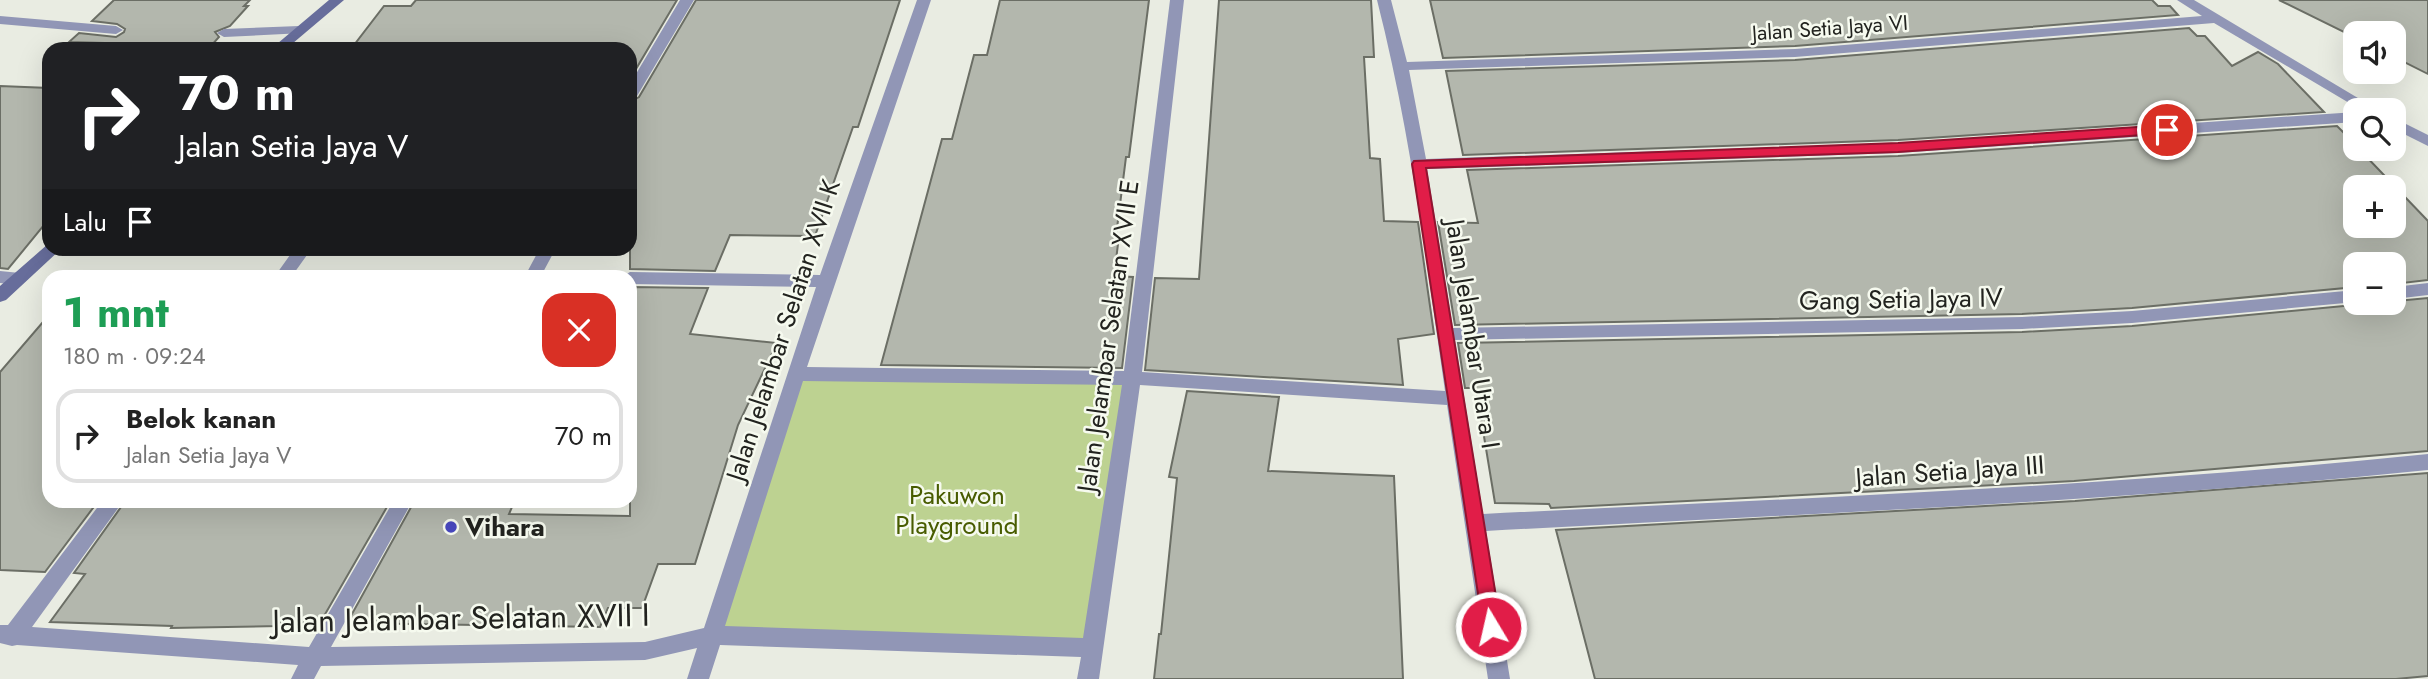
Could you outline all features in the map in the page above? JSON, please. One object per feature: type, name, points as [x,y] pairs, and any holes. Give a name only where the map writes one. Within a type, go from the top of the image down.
[{"type":"street","points":[[286,42],[337,0]]},
{"type":"street","points":[[637,84],[687,0]]},
{"type":"street","name":"Jalan Jelambar Selatan XVII K","points":[[698,679],[826,281],[924,0]]},
{"type":"street","name":"Jalan Jelambar Selatan XVII E","points":[[1088,679],[1132,378],[1177,0]]},
{"type":"street","name":"Jalan Jelambar Utara I","points":[[1384,0],[1401,66],[1419,164],[1499,679]]},
{"type":"street","points":[[2184,0],[2351,98]]},
{"type":"street","name":"Jalan Setia Jaya VI","points":[[1401,66],[1795,52],[2216,19]]},
{"type":"street","points":[[0,20],[116,30]]},
{"type":"street","points":[[224,33],[299,30]]},
{"type":"street","points":[[1419,164],[1898,148],[2343,118]]},
{"type":"street","points":[[2406,129],[2428,141]]},
{"type":"street","points":[[0,296],[45,256]]},
{"type":"street","points":[[0,276],[20,279]]},
{"type":"street","points":[[637,278],[826,281]]},
{"type":"street","points":[[2406,292],[2428,289]]},
{"type":"street","name":"Gang Setia Jaya IV","points":[[1447,334],[2022,323],[2145,316],[2343,297]]},
{"type":"street","points":[[798,374],[1132,378],[1457,399]]},
{"type":"street","name":"Jalan Setia Jaya III","points":[[1475,523],[2284,477],[2428,462]]},
{"type":"street","points":[[6,635],[109,508]]},
{"type":"street","points":[[302,679],[399,508]]},
{"type":"street","name":"Jalan Jelambar Selatan XVII I","points":[[6,635],[314,657],[645,651],[713,635],[1091,648]]},
{"type":"green space","name":"Pakuwon Playground","points":[[798,374],[1132,378],[1091,648],[713,635]]},
{"type":"building","points":[[114,0],[250,0],[230,26],[215,32],[219,37],[215,42],[69,42],[79,33],[116,37],[125,29],[117,24],[92,21]]},
{"type":"building","points":[[416,0],[677,0],[637,67],[637,42],[356,42],[384,6],[411,6]]},
{"type":"building","points":[[696,0],[900,0],[858,127],[853,127],[815,236],[730,235],[715,271],[630,269],[630,256],[637,256],[639,97]]},
{"type":"building","points":[[1000,0],[1149,0],[1115,244],[1118,244],[1114,276],[1133,277],[1122,368],[881,365],[942,139],[952,139],[974,55],[987,55]]},
{"type":"building","points":[[1219,0],[1371,0],[1374,57],[1364,57],[1370,158],[1380,159],[1384,221],[1418,222],[1434,334],[1398,339],[1403,385],[1145,370],[1155,278],[1199,279]]},
{"type":"building","points":[[1430,0],[2152,0],[2158,6],[2170,6],[2178,15],[1795,46],[1443,58]]},
{"type":"building","points":[[2279,0],[2428,0],[2428,74],[2406,63],[2406,21],[2343,21],[2343,32]]},
{"type":"building","points":[[2189,28],[2197,36],[2205,36],[2232,66],[2258,52],[2278,64],[2324,112],[1898,140],[1463,155],[1446,71],[1795,60]]},
{"type":"building","points":[[0,86],[42,88],[42,228],[8,269],[0,268]]},
{"type":"building","points":[[2337,126],[2343,132],[2343,161],[2370,161],[2384,175],[2343,175],[2343,238],[2406,238],[2406,198],[2428,221],[2428,280],[2406,283],[2406,252],[2343,252],[2343,288],[2132,308],[2022,314],[1455,325],[1438,222],[1478,223],[1467,170],[1898,156]]},
{"type":"building","points":[[637,287],[708,288],[690,334],[777,343],[738,425],[695,564],[658,564],[642,608],[608,608],[600,627],[347,623],[411,508],[512,508],[509,514],[630,516],[630,508],[637,508]]},
{"type":"building","points":[[2428,298],[2428,451],[2074,481],[1551,508],[1549,504],[1495,503],[1476,388],[1465,388],[1458,343],[2022,332],[2132,326],[2343,306],[2343,315],[2406,315],[2406,300]]},
{"type":"building","points":[[42,323],[42,508],[93,508],[45,572],[0,570],[0,372]]},
{"type":"building","points":[[1187,391],[1279,397],[1268,471],[1394,476],[1403,679],[1154,679],[1177,478],[1169,477]]},
{"type":"building","points":[[2428,473],[2428,676],[2396,679],[1595,679],[1556,530],[2075,501]]},
{"type":"building","points":[[120,508],[386,508],[320,623],[282,622],[279,626],[171,628],[172,626],[50,622],[85,574],[74,573]]},
{"type":"place","name":"Vihara","points":[[451,527]]},
{"type":"route","points":[[1491,627],[1419,164],[1898,148],[2167,130]]}]
